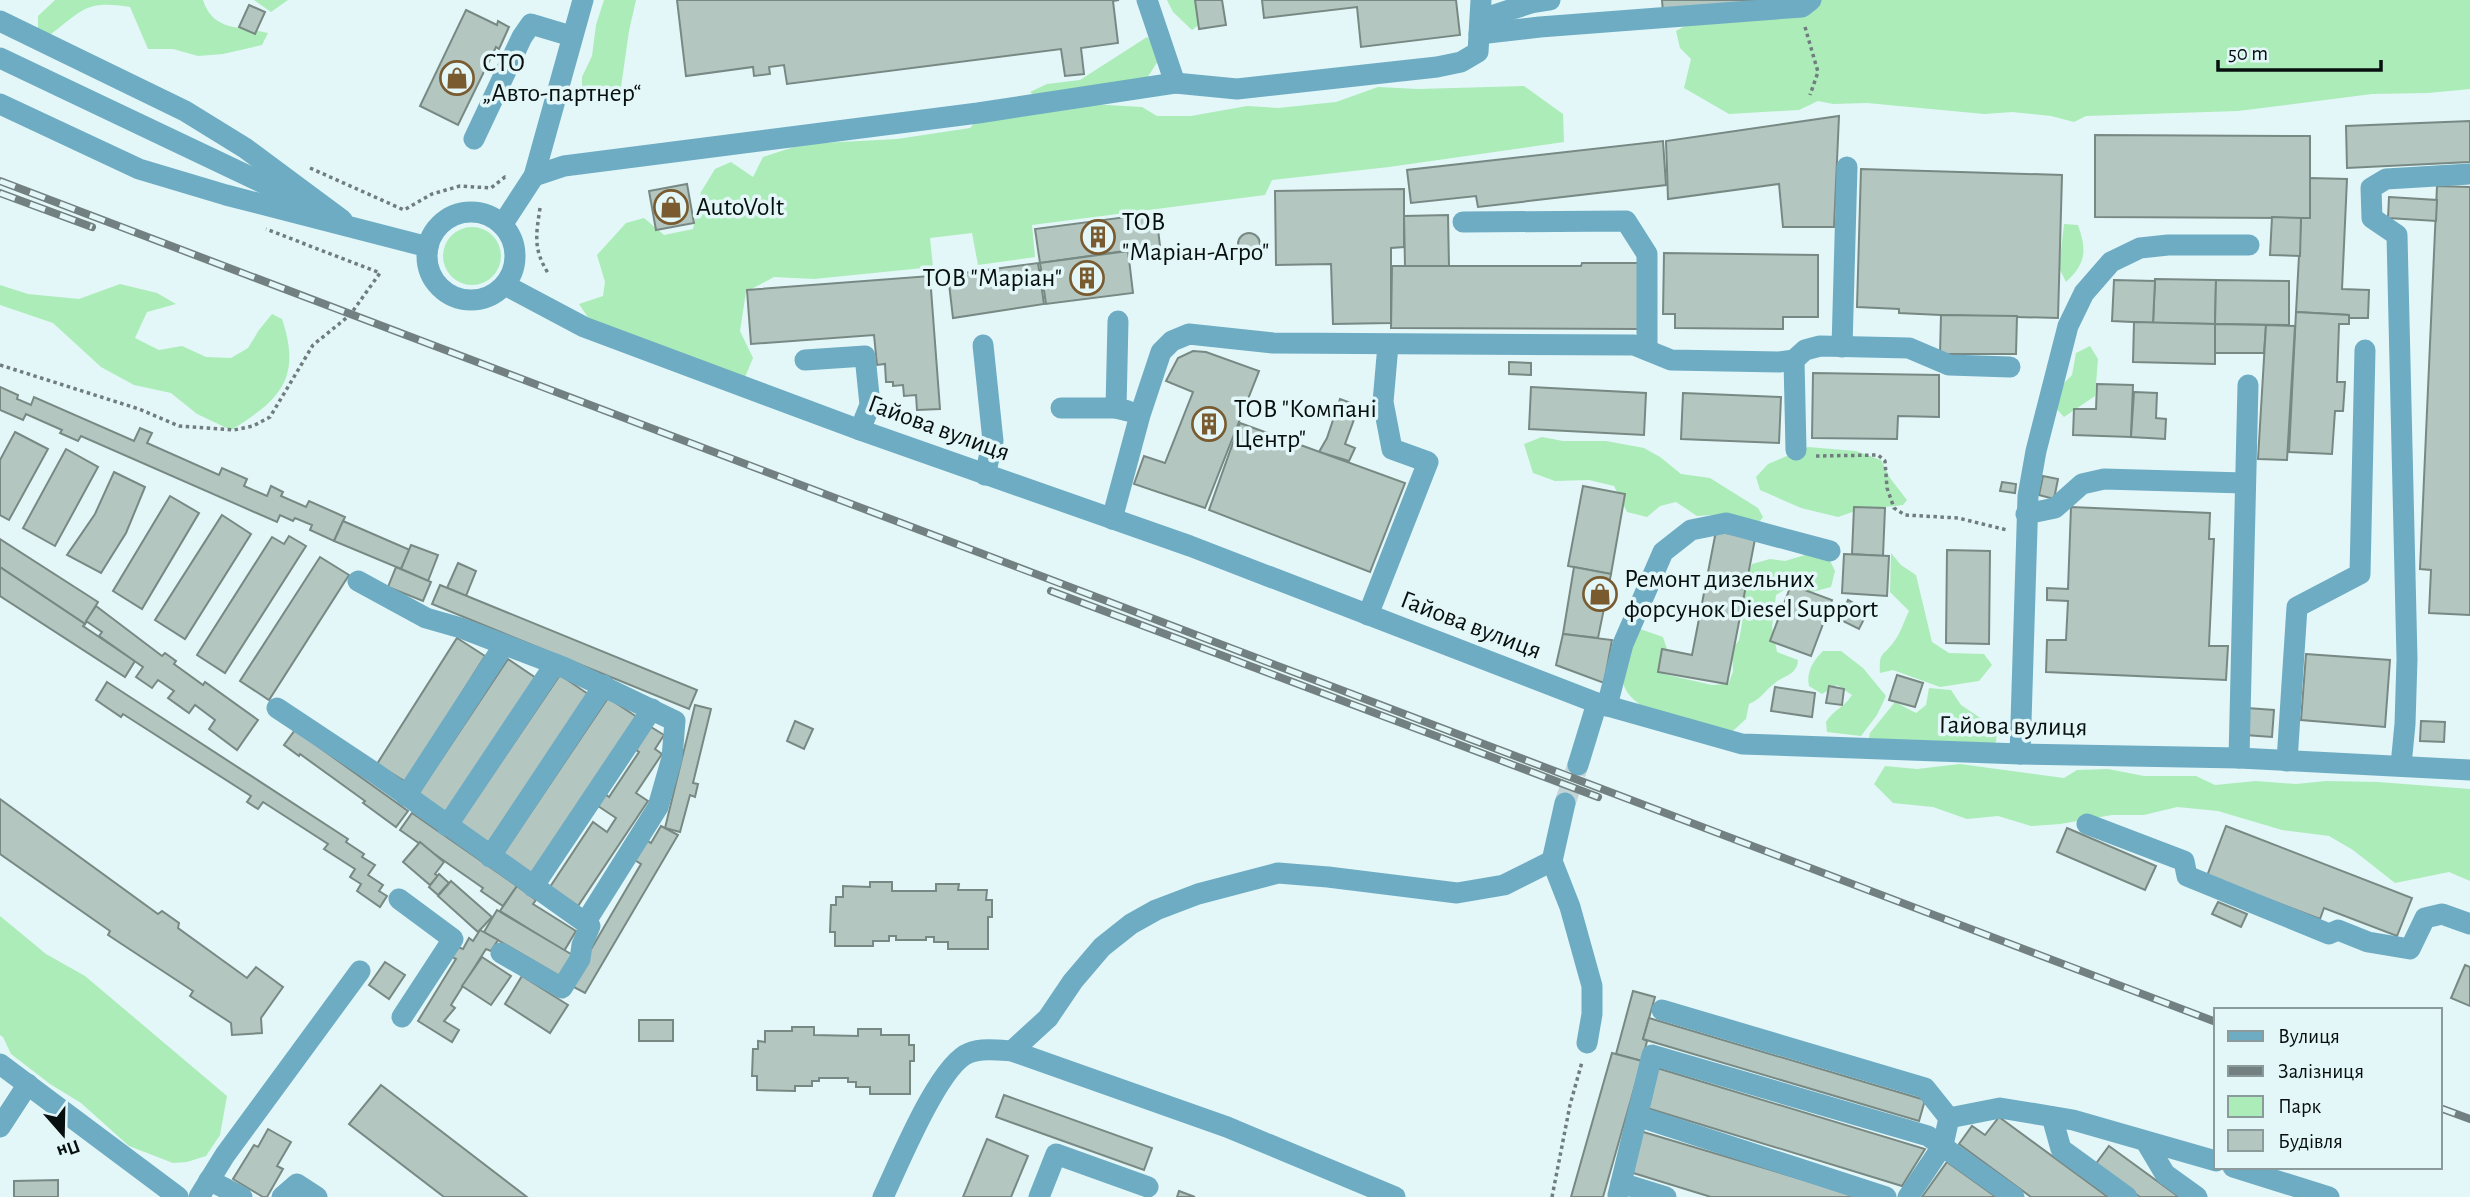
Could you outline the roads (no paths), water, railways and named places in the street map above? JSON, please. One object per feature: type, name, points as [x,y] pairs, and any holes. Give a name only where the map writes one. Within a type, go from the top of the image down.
[{"type":"street","points":[[502,225],[531,181],[583,0]]},
{"type":"street","points":[[1147,0],[1175,83]]},
{"type":"street","points":[[1481,18],[1550,0]]},
{"type":"street","points":[[1481,18],[1540,27],[1806,3]]},
{"type":"street","points":[[531,181],[564,166],[978,113],[1175,83],[1237,89],[1437,67],[1461,62],[1478,52],[1481,18]]},
{"type":"street","points":[[0,21],[185,111],[245,148],[349,225]]},
{"type":"street","points":[[474,139],[522,37],[531,24],[571,36]]},
{"type":"street","points":[[0,58],[349,225]]},
{"type":"street","points":[[0,104],[139,169],[226,195],[428,247]]},
{"type":"street","points":[[1842,346],[1847,167]]},
{"type":"street","points":[[2401,765],[2406,724],[2407,659],[2397,235],[2372,218],[2371,188],[2386,179],[2470,174]]},
{"type":"street","points":[[465,212],[491,217],[502,225],[510,236],[515,261],[512,274],[505,285],[494,294],[466,300],[452,296],[440,287],[432,275],[428,247],[441,224],[465,212]]},
{"type":"street","points":[[1463,222],[1626,221],[1647,254],[1647,350]]},
{"type":"street","points":[[2020,754],[2026,525],[2036,451],[2068,326],[2084,292],[2111,262],[2140,248],[2168,244],[2249,245]]},
{"type":"street","name":"Гайова вулиця","points":[[505,285],[584,327],[860,430],[1190,546],[1602,704],[1742,744],[2020,754],[2239,758],[2470,770]]},
{"type":"street","points":[[1116,408],[1118,321]]},
{"type":"street","points":[[1112,519],[1140,415],[1161,352],[1172,341],[1189,334],[1273,343],[1634,345],[1671,360],[1779,362],[1794,360],[1805,350],[1820,346],[1909,348],[1949,365],[2010,367]]},
{"type":"street","points":[[983,345],[993,441],[985,475]]},
{"type":"street","points":[[1368,615],[1427,462],[1392,449],[1383,402],[1388,345]]},
{"type":"street","points":[[2287,761],[2297,607],[2360,574],[2365,350]]},
{"type":"street","points":[[805,360],[864,356],[870,405],[860,430]]},
{"type":"street","points":[[1794,360],[1796,450]]},
{"type":"street","points":[[2239,758],[2248,385]]},
{"type":"street","points":[[1061,408],[1116,408],[1140,415]]},
{"type":"street","points":[[2026,525],[2055,508],[2082,484],[2104,478],[2244,483]]},
{"type":"street","points":[[1578,765],[1623,644],[1663,552],[1691,530],[1726,523],[1830,551]]},
{"type":"street","points":[[358,581],[426,618],[555,664],[675,721],[672,758],[658,807],[585,923]]},
{"type":"street","points":[[406,796],[504,645]]},
{"type":"street","points":[[447,826],[555,664]]},
{"type":"street","points":[[490,857],[604,685]]},
{"type":"street","points":[[277,708],[590,926],[582,945],[580,959],[562,988],[501,953]]},
{"type":"street","points":[[533,887],[652,709]]},
{"type":"street","points":[[1565,803],[1552,861],[1570,907],[1592,986],[1592,1014],[1587,1043]]},
{"type":"street","points":[[2087,824],[2184,861],[2187,876],[2329,934],[2338,930],[2368,942],[2410,949],[2425,918],[2442,914],[2470,924]]},
{"type":"street","points":[[1013,1051],[1048,1018],[1073,981],[1102,947],[1131,924],[1156,910],[1198,894],[1278,873],[1457,893],[1504,885],[1552,861]]},
{"type":"street","points":[[399,899],[453,939],[402,1017]]},
{"type":"street","points":[[242,1197],[204,1189],[225,1155],[360,971]]},
{"type":"street","points":[[1662,1010],[1925,1088],[1949,1118]]},
{"type":"street","points":[[883,1197],[948,1069],[967,1053],[991,1050],[1013,1051],[1227,1127],[1395,1197]]},
{"type":"street","points":[[1666,1197],[1619,1190],[1652,1055],[1928,1136],[2014,1197]]},
{"type":"street","points":[[0,1064],[28,1084],[154,1190],[178,1197]]},
{"type":"street","points":[[0,1127],[28,1084]]},
{"type":"street","points":[[1949,1118],[2000,1108],[2073,1120],[2214,1160]]},
{"type":"street","points":[[1637,1116],[1886,1197]]},
{"type":"street","points":[[2052,1117],[2061,1149],[2127,1197]]},
{"type":"street","points":[[1908,1197],[1943,1145],[1949,1118]]},
{"type":"street","points":[[2146,1142],[2165,1174],[2197,1197]]},
{"type":"street","points":[[1039,1197],[1056,1154],[1148,1188]]},
{"type":"street","points":[[2239,1169],[2329,1197]]},
{"type":"street","points":[[282,1197],[297,1184],[317,1197]]},
{"type":"tunnel","points":[[1565,803],[1578,765]]},
{"type":"railway","points":[[0,181],[2214,1021]]},
{"type":"railway","points":[[0,193],[92,227]]},
{"type":"railway","points":[[1051,591],[1598,797]]},
{"type":"railway","points":[[2442,1109],[2470,1119]]},
{"type":"place","name":"СТО „Авто-партнер“","points":[[457,78]]},
{"type":"place","name":"AutoVolt","points":[[671,207]]},
{"type":"place","name":"ТОВ \"Маріан-Агро\"","points":[[1098,237]]},
{"type":"place","name":"ТОВ \"Маріан\"","points":[[1087,278]]},
{"type":"place","name":"ТОВ \"Компані Центр\"","points":[[1209,424]]},
{"type":"place","name":"Ремонт дизельних форсунок Diesel Support","points":[[1600,594]]}]
